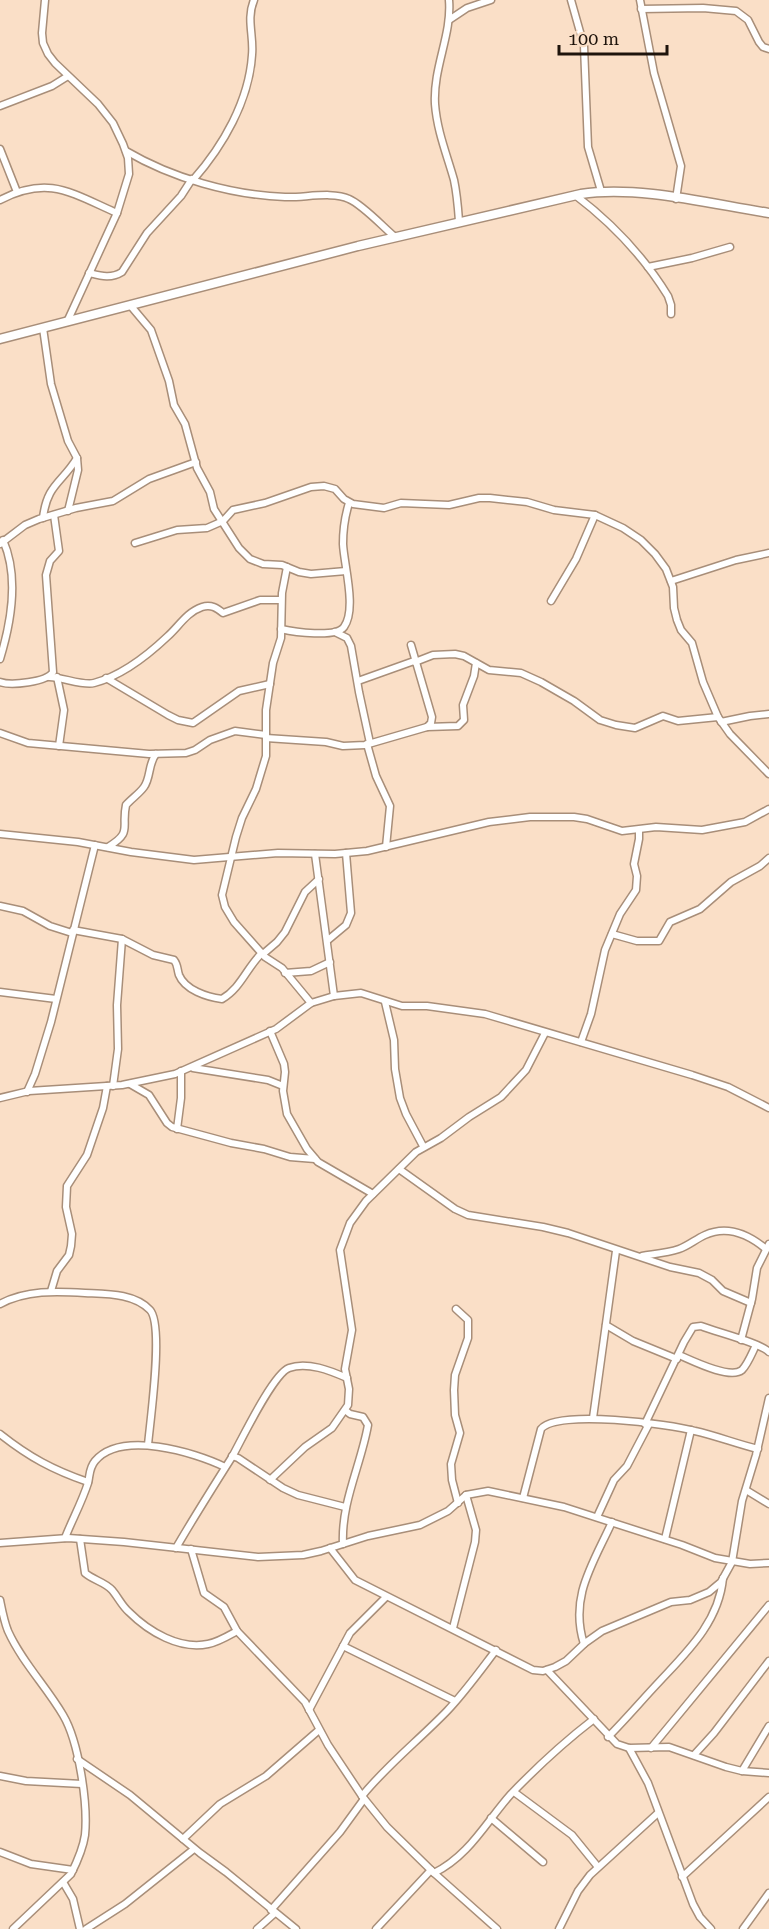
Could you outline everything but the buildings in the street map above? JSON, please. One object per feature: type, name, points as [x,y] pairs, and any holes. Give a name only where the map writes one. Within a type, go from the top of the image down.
[{"type":"street","points":[[45,0],[43,43],[55,63],[103,110],[113,123],[125,150],[129,174],[117,213],[67,322]]},
{"type":"street","points":[[89,273],[105,277],[116,276],[122,272],[147,232],[206,165],[230,127],[249,76],[253,49],[249,18],[254,0]]},
{"type":"street","points":[[449,0],[449,20],[435,77],[435,105],[443,147],[454,181],[459,221]]},
{"type":"street","points":[[449,20],[466,8],[490,0]]},
{"type":"street","points":[[571,0],[584,46],[588,147],[601,191]]},
{"type":"street","points":[[640,0],[654,74],[681,166],[676,198]]},
{"type":"street","points":[[641,9],[703,8],[736,11],[748,20],[763,47],[769,49]]},
{"type":"street","points":[[0,106],[52,86],[68,76]]},
{"type":"street","points":[[0,149],[17,192]]},
{"type":"street","points":[[125,150],[138,158],[192,179],[236,191],[284,197],[349,198],[396,237]]},
{"type":"street","points":[[0,200],[30,188],[52,187],[80,196],[117,213]]},
{"type":"street","points":[[0,339],[459,221],[575,195],[601,191],[633,192],[769,213]]},
{"type":"street","points":[[575,195],[632,246],[668,296],[671,314]]},
{"type":"street","points":[[648,267],[692,258],[730,246]]},
{"type":"street","points":[[130,305],[151,330],[169,381],[174,405],[185,424],[196,462],[210,492],[214,509],[239,548],[250,560],[263,564],[276,564],[311,573],[346,571]]},
{"type":"street","points":[[43,328],[51,384],[68,441],[77,458],[78,470],[68,511]]},
{"type":"street","points":[[43,518],[52,487],[71,468],[77,458]]},
{"type":"street","points":[[0,659],[10,618],[11,595],[10,559],[2,542],[25,525],[68,511],[113,501],[149,479],[196,462]]},
{"type":"street","points":[[135,543],[177,530],[207,528],[222,521],[233,510],[265,503],[311,487],[324,486],[335,489],[349,503],[384,508],[401,503],[449,505],[479,498],[490,498],[527,502],[554,510],[595,515],[623,528],[656,554],[671,581],[677,620],[681,630],[692,643],[703,682],[720,719],[730,734],[769,774]]},
{"type":"street","points":[[335,632],[345,626],[350,600],[343,541],[349,503]]},
{"type":"street","points":[[49,677],[53,672],[53,667],[46,575],[50,561],[59,551],[54,515]]},
{"type":"street","points":[[551,601],[576,559],[595,515]]},
{"type":"street","points":[[671,581],[736,560],[769,553]]},
{"type":"street","points":[[287,567],[281,600],[281,638],[273,663],[266,710],[266,756],[256,789],[242,818],[222,895],[223,902],[234,922],[262,954],[285,973],[311,1003]]},
{"type":"street","points":[[0,685],[49,677],[87,683],[106,678],[142,657],[163,641],[189,613],[204,606],[214,607],[223,613],[260,600],[281,600]]},
{"type":"street","points":[[281,629],[297,632],[335,632],[347,638],[351,646],[376,776],[390,806],[386,847]]},
{"type":"street","points":[[411,645],[432,717],[427,727]]},
{"type":"street","points":[[358,681],[433,655],[455,654],[464,656],[489,670],[511,671],[531,677],[574,700],[600,720],[616,726],[635,728],[663,716],[678,721],[769,714]]},
{"type":"street","points":[[0,733],[28,743],[156,754],[186,753],[210,740],[236,731],[343,746],[369,744],[427,727],[458,726],[462,723],[464,700],[471,686],[476,663]]},
{"type":"street","points":[[57,677],[64,710],[60,746]]},
{"type":"street","points":[[106,678],[168,715],[193,723],[239,691],[270,684]]},
{"type":"street","points":[[108,847],[123,838],[126,806],[143,790],[150,763],[156,754]]},
{"type":"street","points":[[0,834],[95,845],[181,859],[278,853],[346,853],[386,847],[489,822],[530,817],[574,817],[622,831],[656,827],[702,830],[745,822],[769,809]]},
{"type":"street","points":[[581,1042],[591,1014],[612,934],[620,914],[636,890],[637,876],[634,864],[639,830]]},
{"type":"street","points":[[27,1092],[43,1051],[95,845]]},
{"type":"street","points":[[327,940],[346,925],[351,912],[346,853]]},
{"type":"street","points":[[315,854],[334,996]]},
{"type":"street","points":[[612,934],[638,941],[659,941],[670,922],[700,909],[731,882],[760,866],[769,858]]},
{"type":"street","points":[[0,906],[23,911],[50,926],[73,932],[122,939],[153,955],[174,960],[179,975],[188,986],[195,991],[222,999],[242,981],[254,961],[285,932],[305,892],[319,879]]},
{"type":"street","points":[[51,1292],[57,1271],[69,1255],[71,1246],[72,1234],[66,1207],[67,1186],[87,1155],[110,1086],[118,1049],[117,1005],[122,939]]},
{"type":"street","points":[[285,973],[311,971],[330,962]]},
{"type":"street","points":[[0,992],[56,999]]},
{"type":"street","points":[[0,1098],[27,1092],[110,1086],[181,1071],[270,1031],[289,1021],[311,1003],[334,996],[361,993],[402,1006],[428,1006],[484,1014],[728,1087],[769,1108]]},
{"type":"street","points":[[385,1002],[394,1040],[395,1068],[400,1098],[423,1146]]},
{"type":"street","points":[[270,1031],[284,1064],[283,1099],[287,1113],[307,1149],[315,1159],[373,1194]]},
{"type":"street","points":[[270,1480],[305,1447],[332,1428],[345,1410],[350,1397],[346,1361],[352,1330],[340,1250],[350,1223],[373,1194],[423,1146],[441,1138],[501,1097],[526,1070],[545,1033]]},
{"type":"street","points":[[190,1068],[268,1080],[283,1086]]},
{"type":"street","points":[[177,1129],[182,1098],[181,1071]]},
{"type":"street","points":[[130,1083],[149,1095],[166,1123],[177,1129],[290,1157],[315,1159]]},
{"type":"street","points":[[399,1169],[455,1209],[468,1215],[568,1233],[616,1251],[699,1273],[712,1280],[723,1291],[751,1303]]},
{"type":"street","points":[[637,1257],[681,1248],[706,1234],[719,1231],[739,1232],[767,1247],[757,1268],[741,1340]]},
{"type":"street","points":[[593,1418],[616,1251]]},
{"type":"street","points":[[0,1304],[16,1297],[51,1292],[118,1295],[132,1298],[150,1310],[155,1319],[156,1339],[148,1445]]},
{"type":"street","points":[[456,1309],[468,1320],[469,1328],[468,1338],[455,1375],[454,1390],[455,1415],[460,1433],[451,1464],[452,1480],[458,1503]]},
{"type":"street","points":[[606,1325],[633,1341],[718,1370],[734,1373],[743,1368],[756,1344]]},
{"type":"street","points":[[597,1517],[614,1480],[627,1466],[687,1336],[696,1326],[756,1344],[769,1352]]},
{"type":"street","points":[[176,1548],[270,1389],[285,1370],[297,1366],[309,1367],[332,1371],[347,1378]]},
{"type":"street","points":[[330,1548],[355,1580],[533,1670],[547,1670],[566,1661],[602,1631],[670,1602],[690,1599],[710,1592],[723,1578],[732,1562],[742,1501],[766,1429],[769,1398]]},
{"type":"street","points":[[343,1544],[342,1528],[345,1507],[368,1425],[363,1417],[350,1414],[345,1410]]},
{"type":"street","points":[[523,1498],[541,1429],[545,1424],[554,1421],[593,1418],[692,1430],[758,1449]]},
{"type":"street","points":[[665,1539],[692,1430]]},
{"type":"street","points":[[0,1434],[21,1451],[45,1465],[88,1482]]},
{"type":"street","points":[[65,1538],[93,1464],[105,1453],[137,1444],[148,1445],[191,1454],[225,1467]]},
{"type":"street","points":[[232,1456],[298,1495],[345,1507]]},
{"type":"street","points":[[746,1490],[769,1504]]},
{"type":"street","points":[[0,1543],[65,1538],[258,1557],[303,1555],[368,1536],[420,1525],[436,1518],[466,1495],[488,1491],[564,1507],[665,1539],[715,1558],[750,1564],[769,1563]]},
{"type":"street","points":[[453,1628],[472,1562],[475,1542],[476,1530],[466,1495]]},
{"type":"street","points":[[584,1644],[578,1617],[580,1595],[612,1522]]},
{"type":"street","points":[[80,1539],[85,1573],[106,1585],[138,1621],[160,1634],[185,1645],[196,1646],[209,1644],[237,1631]]},
{"type":"street","points":[[191,1550],[204,1593],[224,1607],[237,1631],[305,1702],[319,1730],[363,1798],[387,1827],[432,1871],[497,1929]]},
{"type":"street","points":[[608,1737],[706,1627],[722,1592],[723,1578]]},
{"type":"street","points":[[309,1710],[343,1646],[359,1623],[386,1597]]},
{"type":"street","points":[[0,1600],[7,1629],[64,1716],[72,1735],[85,1801],[85,1837],[73,1870],[13,1929]]},
{"type":"street","points":[[651,1748],[769,1605]]},
{"type":"street","points":[[343,1646],[455,1701]]},
{"type":"street","points":[[257,1929],[339,1832],[375,1780],[470,1686],[496,1650]]},
{"type":"street","points":[[694,1755],[714,1733],[769,1661]]},
{"type":"street","points":[[547,1670],[617,1744],[629,1748],[669,1747],[710,1763],[742,1771],[769,1773]]},
{"type":"street","points":[[376,1929],[432,1871],[455,1860],[468,1848],[514,1792],[554,1752],[594,1719]]},
{"type":"street","points":[[742,1771],[769,1726]]},
{"type":"street","points":[[183,1839],[220,1804],[266,1776],[319,1730]]},
{"type":"street","points":[[629,1748],[648,1783],[682,1877],[700,1917],[711,1929]]},
{"type":"street","points":[[77,1759],[130,1795],[296,1929]]},
{"type":"street","points":[[0,1776],[26,1781],[82,1784]]},
{"type":"street","points":[[514,1792],[572,1835],[598,1867]]},
{"type":"street","points":[[682,1877],[769,1797]]},
{"type":"street","points":[[559,1929],[578,1891],[598,1867],[658,1813]]},
{"type":"street","points":[[491,1818],[543,1862]]},
{"type":"street","points":[[86,1929],[125,1904],[195,1849]]},
{"type":"street","points":[[0,1852],[31,1864],[73,1870]]},
{"type":"street","points":[[63,1882],[73,1899],[80,1929]]},
{"type":"street","points":[[742,1929],[769,1893]]}]
